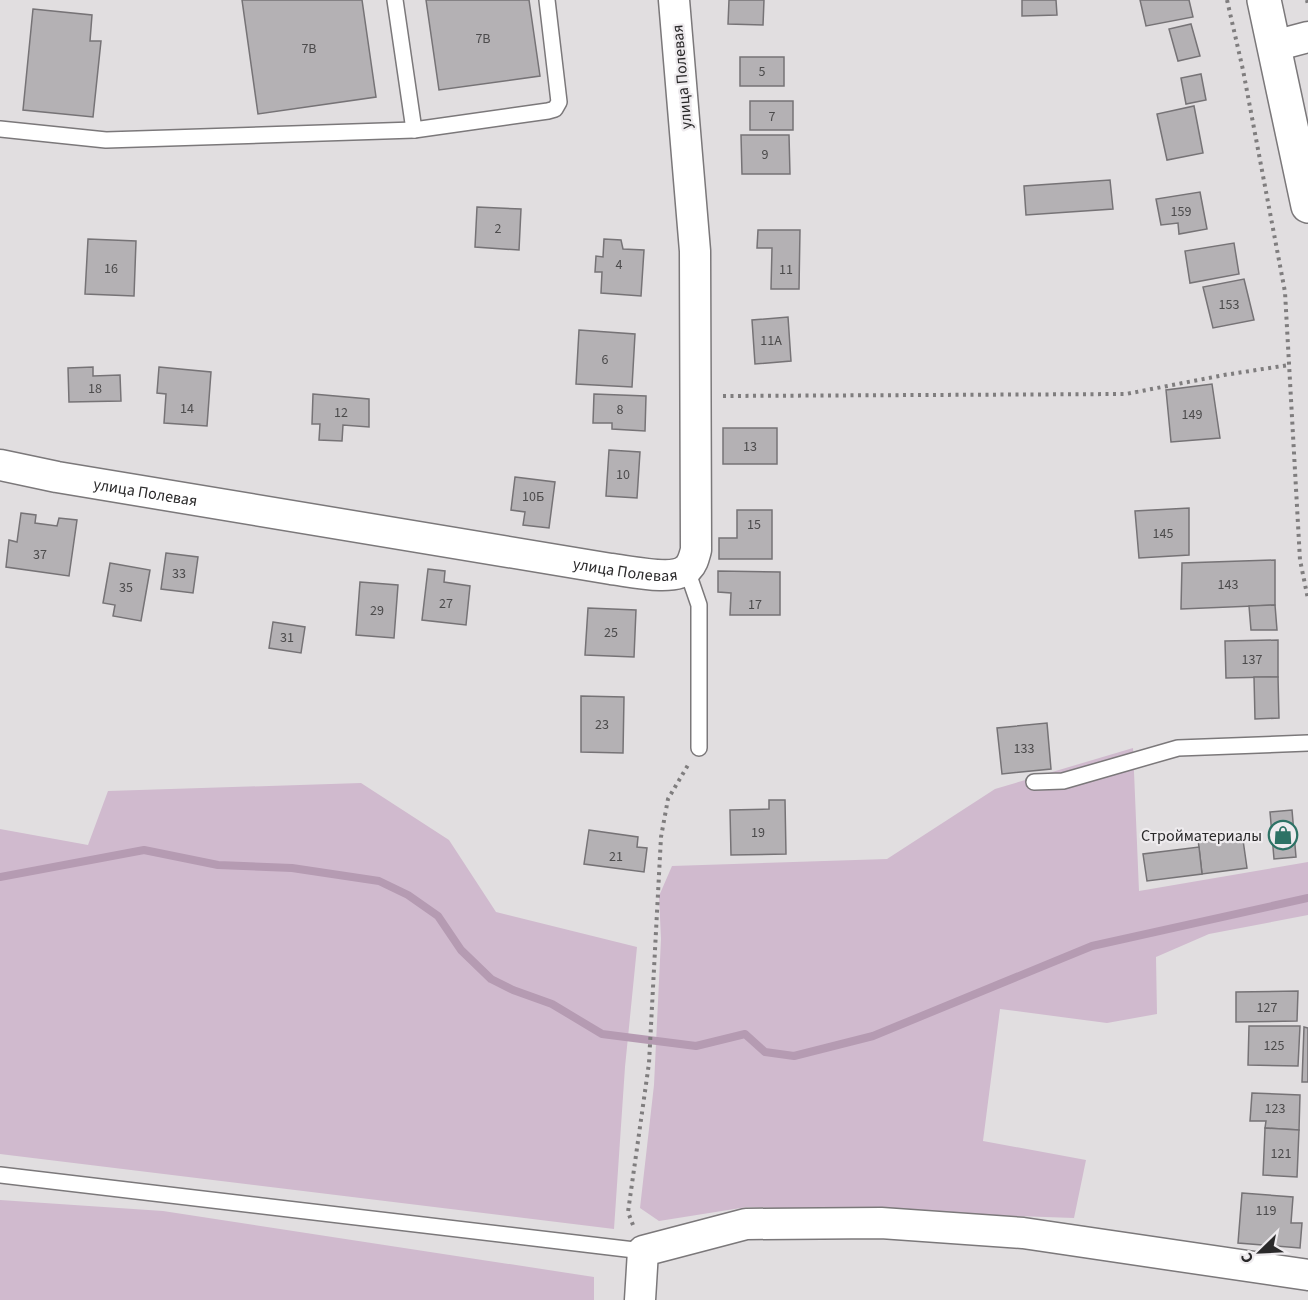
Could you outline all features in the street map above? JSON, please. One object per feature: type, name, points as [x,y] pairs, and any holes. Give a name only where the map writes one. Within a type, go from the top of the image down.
[{"type":"main road","points":[[1264,0],[1308,206]]},
{"type":"street","name":"улица Полевая","points":[[0,465],[57,477],[611,569],[657,575],[675,574],[687,570],[696,550],[695,251],[674,0]]},
{"type":"street","points":[[1274,46],[1308,38]]},
{"type":"street","points":[[640,1300],[643,1251],[746,1224],[881,1223],[1023,1233],[1308,1275]]},
{"type":"lane","points":[[395,0],[414,130]]},
{"type":"lane","points":[[0,129],[106,140],[414,130],[548,111],[557,107],[558,96],[547,0]]},
{"type":"lane","points":[[687,570],[699,605],[699,748]]},
{"type":"lane","points":[[1034,782],[1063,781],[1178,748],[1308,742]]},
{"type":"lane","points":[[0,1175],[643,1251]]},
{"type":"path","points":[[1227,0],[1243,70],[1285,292],[1300,560],[1308,599]]},
{"type":"path","points":[[1307,0],[1308,5]]},
{"type":"path","points":[[695,397],[1126,394],[1289,365]]},
{"type":"path","points":[[643,1251],[628,1212],[649,1063],[661,837],[668,799],[699,748]]},
{"type":"shaded area","points":[[1133,748],[1139,891],[1308,862],[1308,915],[1209,934],[1156,957],[1157,1014],[1107,1023],[1000,1009],[983,1141],[1086,1160],[1074,1218],[747,1207],[659,1221],[640,1208],[654,1085],[661,939],[659,896],[672,866],[887,859],[995,789]]},
{"type":"shaded area","points":[[361,783],[449,840],[496,912],[637,947],[625,1067],[614,1229],[0,1154],[0,829],[88,845],[108,791]]},
{"type":"shaded area","points":[[0,1200],[163,1211],[594,1277],[594,1300],[0,1300]]},
{"type":"building","points":[[242,0],[362,0],[376,97],[258,114]]},
{"type":"building","points":[[426,0],[529,0],[540,76],[439,90]]},
{"type":"building","points":[[729,0],[764,0],[763,25],[728,24]]},
{"type":"building","points":[[1022,0],[1056,0],[1057,15],[1022,16]]},
{"type":"building","points":[[1140,0],[1189,0],[1193,17],[1146,26]]},
{"type":"building","points":[[33,9],[92,15],[90,41],[101,41],[93,117],[23,110]]},
{"type":"building","points":[[1191,24],[1200,56],[1178,61],[1169,29]]},
{"type":"building","points":[[740,57],[784,57],[784,86],[740,86]]},
{"type":"building","points":[[1201,74],[1206,100],[1186,104],[1181,78]]},
{"type":"building","points":[[750,101],[793,101],[793,130],[750,130]]},
{"type":"building","points":[[1194,106],[1203,153],[1167,160],[1157,114]]},
{"type":"building","points":[[741,135],[789,135],[790,174],[742,174]]},
{"type":"building","points":[[1110,180],[1113,209],[1026,215],[1024,186]]},
{"type":"building","points":[[1200,192],[1207,229],[1179,234],[1178,223],[1161,225],[1156,199]]},
{"type":"building","points":[[477,207],[521,209],[519,250],[475,247]]},
{"type":"building","points":[[758,230],[800,230],[799,289],[771,289],[772,248],[757,248]]},
{"type":"building","points":[[88,239],[136,241],[134,296],[85,294]]},
{"type":"building","points":[[604,239],[621,240],[623,249],[644,250],[641,296],[601,293],[602,272],[595,272],[596,256],[603,257]]},
{"type":"building","points":[[1234,243],[1239,274],[1190,283],[1185,251]]},
{"type":"building","points":[[1244,279],[1254,320],[1213,328],[1203,287]]},
{"type":"building","points":[[788,317],[791,361],[755,364],[752,320]]},
{"type":"building","points":[[579,330],[635,334],[632,387],[576,384]]},
{"type":"building","points":[[93,367],[93,376],[120,375],[121,401],[69,402],[68,368]]},
{"type":"building","points":[[159,367],[211,372],[207,426],[164,423],[166,394],[157,393]]},
{"type":"building","points":[[1212,384],[1220,438],[1171,442],[1166,390]]},
{"type":"building","points":[[313,394],[369,399],[369,427],[343,425],[342,441],[319,440],[320,424],[312,424]]},
{"type":"building","points":[[594,394],[646,396],[645,431],[612,429],[612,423],[593,423]]},
{"type":"building","points":[[723,428],[777,428],[777,464],[723,464]]},
{"type":"building","points":[[609,450],[640,452],[637,498],[606,496]]},
{"type":"building","points":[[515,477],[555,482],[549,528],[523,525],[525,512],[511,510]]},
{"type":"building","points":[[1189,508],[1189,555],[1139,558],[1135,511]]},
{"type":"building","points":[[737,510],[772,510],[772,559],[719,559],[719,538],[737,538]]},
{"type":"building","points":[[21,513],[36,515],[35,523],[57,526],[59,518],[77,520],[69,576],[6,567],[9,540],[17,542]]},
{"type":"building","points":[[166,553],[198,557],[193,593],[161,589]]},
{"type":"building","points":[[1275,560],[1275,605],[1181,609],[1182,563]]},
{"type":"building","points":[[110,563],[150,570],[141,621],[113,616],[115,605],[103,603]]},
{"type":"building","points":[[428,569],[445,571],[444,582],[470,586],[466,625],[422,620]]},
{"type":"building","points":[[718,571],[780,572],[780,615],[730,615],[731,593],[718,592]]},
{"type":"building","points":[[360,582],[398,585],[394,638],[356,635]]},
{"type":"building","points":[[1275,605],[1277,630],[1251,630],[1249,606]]},
{"type":"building","points":[[588,608],[636,610],[634,657],[585,655]]},
{"type":"building","points":[[273,622],[305,627],[301,653],[269,648]]},
{"type":"building","points":[[1278,640],[1278,677],[1226,678],[1225,641]]},
{"type":"building","points":[[1254,677],[1278,677],[1279,718],[1255,719]]},
{"type":"building","points":[[581,696],[624,697],[623,753],[581,752]]},
{"type":"building","points":[[1047,723],[1051,769],[1002,774],[997,728]]},
{"type":"building","points":[[769,800],[785,800],[786,854],[731,855],[730,810],[769,809]]},
{"type":"building","name":"Стройматериалы","points":[[1292,810],[1296,857],[1274,859],[1270,812]]},
{"type":"building","points":[[589,830],[638,837],[637,847],[647,848],[644,872],[584,864]]},
{"type":"building","points":[[1242,833],[1247,868],[1202,874],[1198,839]]},
{"type":"building","points":[[1199,847],[1202,874],[1147,881],[1143,854]]},
{"type":"building","points":[[1298,991],[1297,1021],[1236,1022],[1236,992]]},
{"type":"building","points":[[1249,1026],[1300,1026],[1298,1066],[1248,1065]]},
{"type":"building","points":[[1304,1027],[1308,1028],[1308,1082],[1302,1082]]},
{"type":"building","points":[[1252,1093],[1300,1095],[1299,1130],[1265,1128],[1266,1121],[1250,1121]]},
{"type":"building","points":[[1265,1128],[1299,1130],[1297,1177],[1263,1175]]},
{"type":"building","points":[[1242,1193],[1293,1197],[1291,1223],[1302,1223],[1300,1248],[1238,1243]]},
{"type":"waterway","points":[[0,877],[144,850],[218,865],[292,868],[379,881],[408,895],[438,916],[461,950],[491,979],[513,990],[552,1004],[602,1034],[696,1046],[745,1034],[765,1052],[794,1056],[873,1036],[1092,946],[1308,898]]},
{"type":"place","name":"Стройматериалы","points":[[1283,835]]}]
